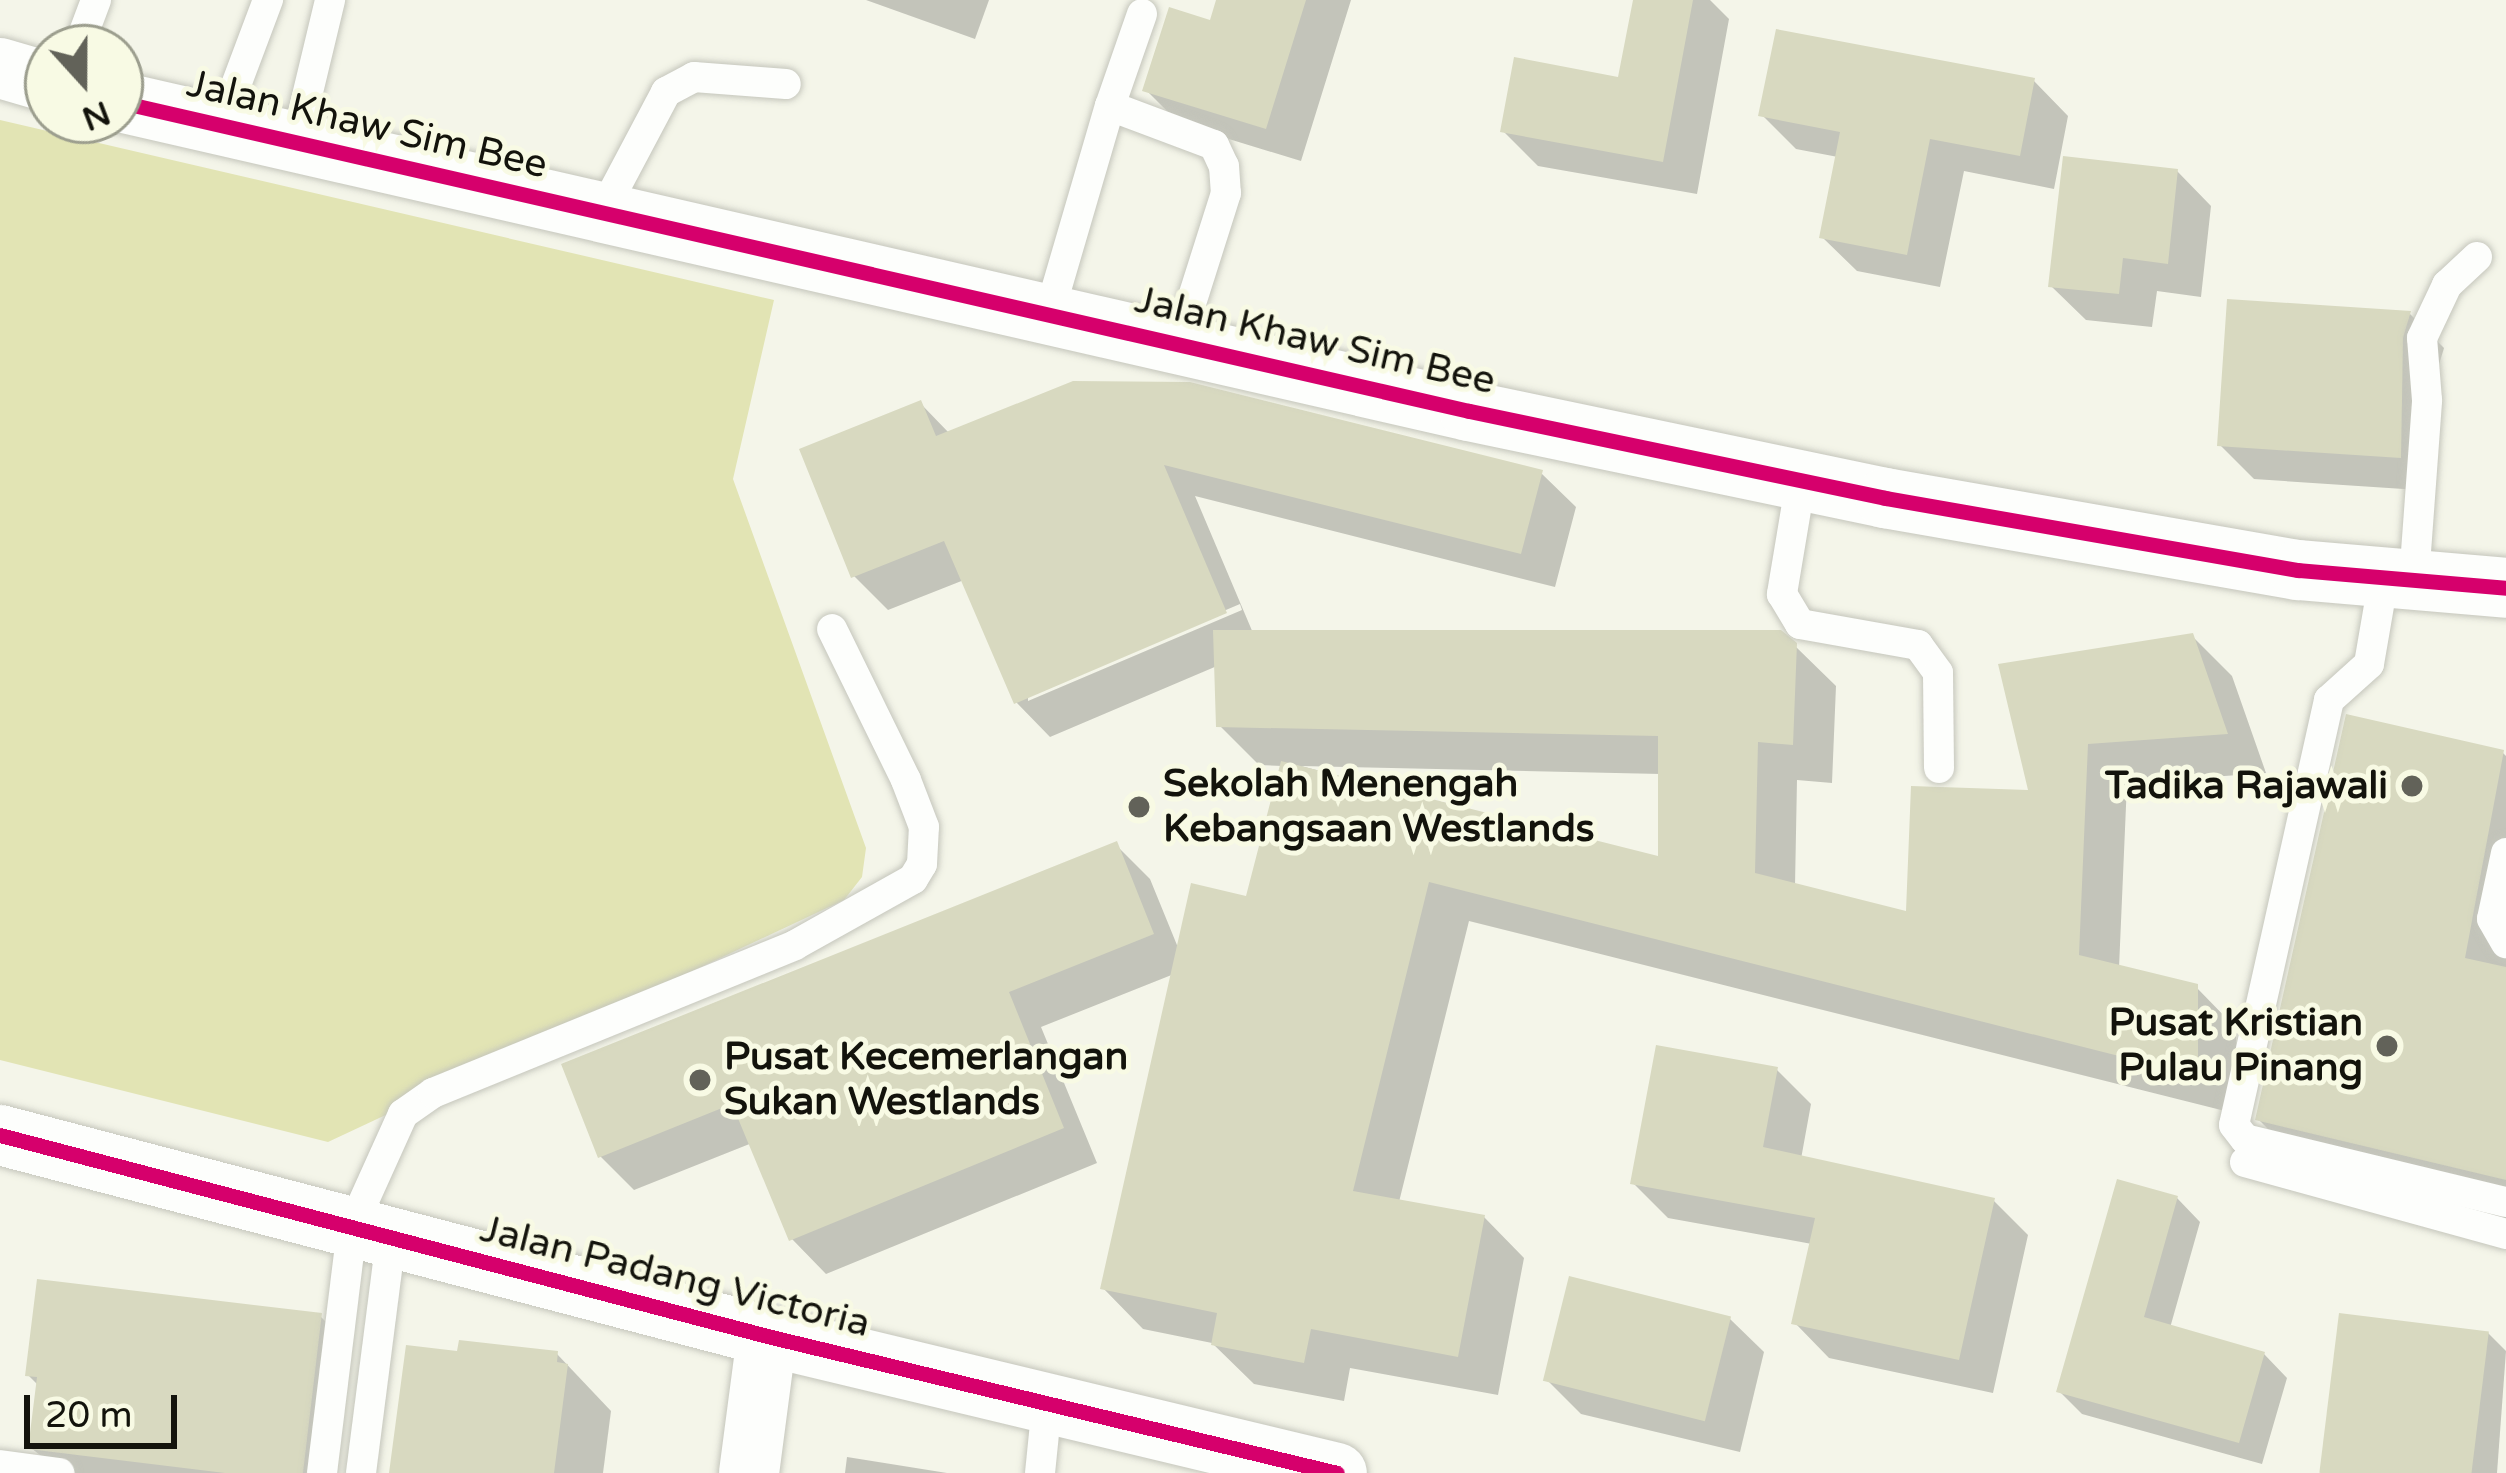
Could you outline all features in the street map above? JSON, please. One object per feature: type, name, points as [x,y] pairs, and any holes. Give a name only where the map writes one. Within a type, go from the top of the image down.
[{"type":"street","name":"Jalan Khaw Sim Bee","points":[[144,107],[1178,344],[1802,480],[2298,570],[2506,588]]},
{"type":"street","name":"Jalan Padang Victoria","points":[[0,1135],[767,1336],[1337,1473]]},
{"type":"street","points":[[749,1473],[767,1336]]},
{"type":"lane","points":[[221,125],[268,0]]},
{"type":"lane","points":[[296,142],[330,0]]},
{"type":"lane","points":[[1049,314],[1142,14]]},
{"type":"lane","points":[[602,213],[665,92],[694,77],[786,84]]},
{"type":"lane","points":[[1110,106],[1214,146],[1224,166],[1226,193],[1178,344]]},
{"type":"lane","points":[[2477,257],[2447,285],[2422,338],[2427,400],[2399,578],[2369,664],[2329,700],[2234,1125],[2245,1139],[2506,1202]]},
{"type":"lane","points":[[1802,480],[1782,594],[1800,624],[1918,645],[1938,673],[1939,768]]},
{"type":"lane","points":[[322,1473],[371,1233],[403,1114],[433,1093],[795,945],[914,879],[924,827],[832,629]]},
{"type":"lane","points":[[2506,853],[2492,919],[2506,943]]},
{"type":"lane","points":[[2245,1162],[2506,1234]]},
{"type":"lane","points":[[361,1473],[371,1233]]},
{"type":"lane","points":[[1040,1473],[1047,1403]]},
{"type":"lane","points":[[0,1465],[59,1473]]},
{"type":"green space","points":[[0,120],[24,126],[24,144],[103,144],[774,300],[733,479],[866,848],[862,877],[844,900],[328,1142],[0,1060]]},
{"type":"building","points":[[1216,0],[1306,0],[1266,129],[1142,91],[1169,7],[1210,20]]},
{"type":"building","points":[[1633,0],[1693,0],[1663,162],[1500,132],[1514,57],[1618,77]]},
{"type":"building","points":[[1776,29],[2035,78],[2020,156],[1930,139],[1907,255],[1819,238],[1840,132],[1758,116]]},
{"type":"building","points":[[2063,156],[2178,169],[2168,264],[2123,258],[2119,294],[2048,287]]},
{"type":"building","points":[[2227,299],[2411,311],[2403,338],[2401,458],[2217,446]]},
{"type":"building","points":[[1073,381],[1190,382],[1543,470],[1521,554],[1164,465],[1227,613],[1014,704],[944,541],[851,578],[799,449],[921,400],[936,436]]},
{"type":"building","points":[[1213,630],[1781,630],[1797,643],[1793,745],[1758,742],[1755,873],[1906,911],[1911,786],[2028,790],[1998,664],[2193,633],[2228,734],[2088,744],[2079,955],[2198,984],[2198,1076],[1429,882],[1353,1191],[1485,1215],[1458,1357],[1311,1329],[1304,1363],[1211,1345],[1217,1313],[1100,1289],[1191,883],[1246,896],[1281,761],[1658,856],[1658,736],[1216,727]]},
{"type":"building","name":"Pusat Kristian Pulau Pinang","points":[[2346,714],[2504,750],[2465,958],[2506,967],[2506,1180],[2255,1120]]},
{"type":"building","points":[[1117,841],[1154,934],[1009,992],[1064,1128],[789,1241],[732,1104],[598,1158],[561,1064]]},
{"type":"building","points":[[1656,1045],[1778,1067],[1763,1147],[1995,1198],[1959,1360],[1791,1324],[1815,1218],[1630,1184]]},
{"type":"building","points":[[2117,1179],[2178,1196],[2144,1317],[2265,1352],[2239,1443],[2056,1392]]},
{"type":"building","points":[[1569,1276],[1731,1316],[1705,1421],[1543,1381]]},
{"type":"building","points":[[37,1279],[322,1313],[303,1473],[225,1473],[28,1449],[37,1377],[25,1376]]},
{"type":"building","points":[[2339,1313],[2489,1331],[2471,1473],[2319,1473]]},
{"type":"building","points":[[459,1340],[558,1351],[557,1362],[568,1364],[554,1473],[389,1473],[406,1345],[457,1351]]},
{"type":"cycle path","points":[[144,107],[1469,411],[1885,498],[2298,570],[2506,588]]},
{"type":"cycle path","points":[[0,1135],[767,1336],[1337,1473]]},
{"type":"place","name":"Tadika Rajawali","points":[[2412,786]]},
{"type":"place","name":"Sekolah Menengah Kebangsaan Westlands","points":[[1139,807]]},
{"type":"place","name":"Pusat Kristian Pulau Pinang","points":[[2387,1046]]},
{"type":"place","name":"Pusat Kecemerlangan Sukan Westlands","points":[[700,1080]]}]
